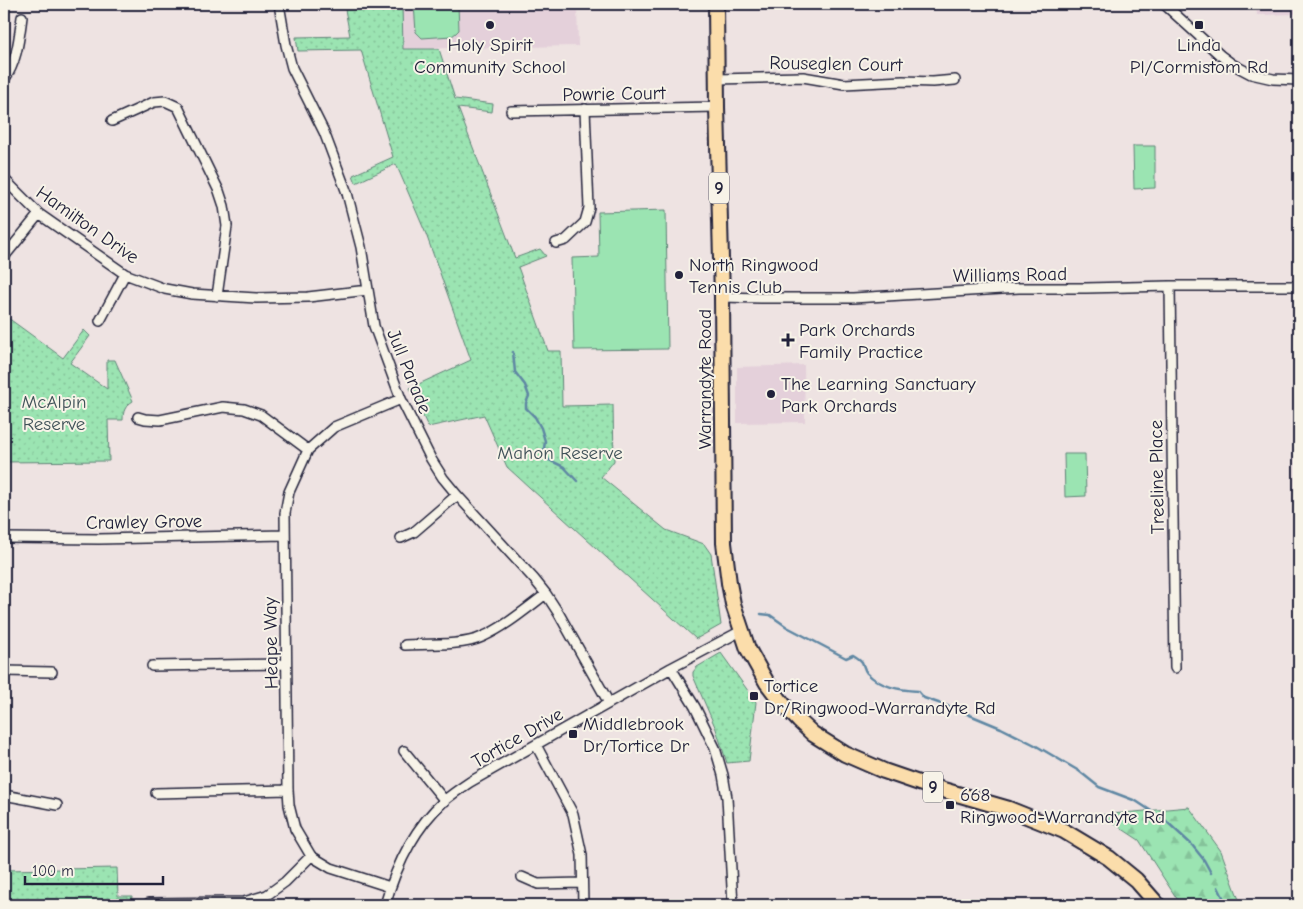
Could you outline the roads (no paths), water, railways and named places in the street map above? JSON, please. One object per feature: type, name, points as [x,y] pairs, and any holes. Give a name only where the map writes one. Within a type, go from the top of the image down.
[{"type":"main road","name":"Warrandyte Road","points":[[716,4],[722,297],[724,543],[733,604],[741,631]]},
{"type":"main road","name":"9","points":[[741,631],[748,649],[767,683],[783,704],[813,734],[845,754],[884,771],[1009,809],[1064,831],[1109,858],[1136,880],[1158,905]]},
{"type":"street","name":"Jull Parade","points":[[279,4],[292,68],[324,132],[347,193],[362,247],[377,338],[401,399],[431,459],[443,478],[546,594],[609,703]]},
{"type":"street","points":[[1166,4],[1232,64],[1251,74],[1273,79],[1299,80]]},
{"type":"street","points":[[4,80],[10,72],[16,55],[22,17]]},
{"type":"street","name":"Rouseglen Court","points":[[717,79],[804,77],[844,84],[955,80]]},
{"type":"street","points":[[112,121],[154,102],[165,101],[178,107],[219,191],[224,206],[227,226],[217,296]]},
{"type":"street","name":"Powrie Court","points":[[511,111],[717,107]]},
{"type":"street","points":[[556,243],[566,240],[585,222],[588,208],[585,109]]},
{"type":"street","name":"Hamilton Drive","points":[[4,179],[39,214],[126,274],[165,289],[192,294],[256,298],[308,297],[368,290]]},
{"type":"street","points":[[4,256],[39,214]]},
{"type":"street","points":[[100,321],[126,274]]},
{"type":"street","name":"Treeline Place","points":[[1170,286],[1175,668]]},
{"type":"street","name":"Williams Road","points":[[722,297],[854,298],[1019,288],[1299,286]]},
{"type":"street","name":"Heape Way","points":[[390,887],[331,868],[312,856],[295,830],[289,806],[288,790],[284,513],[288,492],[308,450],[334,428],[401,399]]},
{"type":"street","points":[[138,417],[145,420],[160,420],[223,407],[244,409],[261,415],[308,450]]},
{"type":"street","points":[[401,538],[414,532],[458,496]]},
{"type":"street","name":"Crawley Grove","points":[[4,538],[99,539],[285,535]]},
{"type":"street","points":[[405,645],[456,643],[481,638],[502,626],[546,594]]},
{"type":"street","name":"Tortice Drive","points":[[385,905],[399,866],[415,835],[444,801],[470,782],[671,668],[741,631]]},
{"type":"street","points":[[152,666],[286,664]]},
{"type":"street","points":[[671,668],[695,707],[715,748],[723,775],[727,807],[733,905]]},
{"type":"street","points":[[4,671],[52,672]]},
{"type":"street","points":[[536,745],[573,814],[582,855],[582,905]]},
{"type":"street","points":[[404,751],[444,801]]},
{"type":"street","points":[[156,793],[288,790]]},
{"type":"street","points":[[4,795],[57,805]]},
{"type":"street","points":[[149,904],[244,902],[251,900],[267,895],[285,882],[312,856]]},
{"type":"street","points":[[522,877],[538,884],[582,883]]},
{"type":"waterway","points":[[513,352],[515,372],[525,385],[529,396],[526,408],[535,417],[545,441],[543,457],[564,467],[577,481]]},
{"type":"waterway","points":[[761,614],[770,615],[787,627],[846,658],[853,655],[863,663],[865,671],[872,678],[884,685],[897,689],[918,691],[924,698],[1001,728],[1079,771],[1099,787],[1136,801],[1165,820],[1192,845],[1204,860],[1211,873]]},
{"type":"waterway","points":[[1218,887],[1227,905]]},
{"type":"place","name":"Holy Spirit Community School","points":[[490,25]]},
{"type":"place","name":"Linda Pl/Cormistom Rd","points":[[1199,25]]},
{"type":"place","name":"North Ringwood Tennis Club","points":[[679,275]]},
{"type":"place","name":"Park Orchards Family Practice","points":[[788,340]]},
{"type":"place","name":"The Learning Sanctuary Park Orchards","points":[[771,394]]},
{"type":"place","name":"Tortice Dr/Ringwood-Warrandyte Rd","points":[[754,696]]},
{"type":"place","name":"Middlebrook Dr/Tortice Dr","points":[[573,734]]},
{"type":"place","name":"668 Ringwood-Warrandyte Rd","points":[[950,805]]},
{"type":"park label","name":"McAlpin Reserve","points":[[54,412]]},
{"type":"park label","name":"Mahon Reserve","points":[[560,452]]}]
